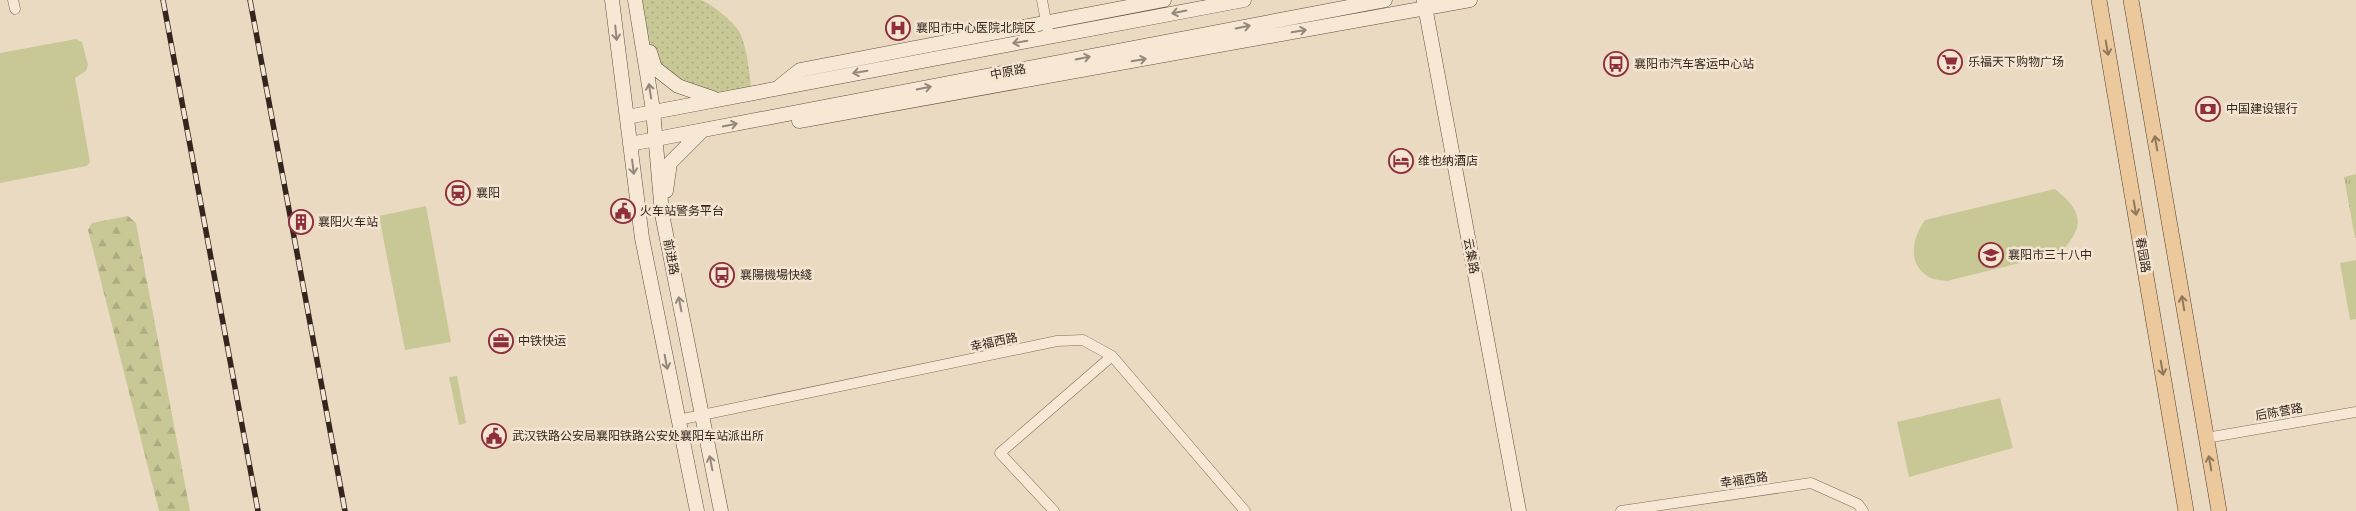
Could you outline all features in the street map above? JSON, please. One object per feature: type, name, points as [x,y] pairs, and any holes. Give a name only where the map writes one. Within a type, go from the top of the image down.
[{"type":"main road","name":"前进路","points":[[612,0],[642,238],[697,511]]},
{"type":"main road","name":"前进路","points":[[635,0],[653,110],[662,214],[720,511]]},
{"type":"main road","points":[[627,117],[653,110],[778,87],[1047,30],[1164,0]]},
{"type":"main road","points":[[1047,30],[1244,0]]},
{"type":"main road","name":"中原路","points":[[630,144],[1385,0]]},
{"type":"main road","points":[[782,115],[801,121],[1424,4],[1470,0]]},
{"type":"main road","name":"春园路","points":[[2099,0],[2186,511]]},
{"type":"main road","points":[[2131,0],[2219,511]]},
{"type":"main road","name":"云集路","points":[[1424,4],[1519,511]]},
{"type":"main road","points":[[638,14],[655,68],[678,86],[716,99]]},
{"type":"main road","points":[[662,214],[670,163],[702,131]]},
{"type":"street","points":[[1042,0],[1047,30]]},
{"type":"street","name":"幸福西路","points":[[678,420],[1057,341],[1083,340],[1112,356],[1245,511]]},
{"type":"street","points":[[1054,511],[1000,453],[1112,356]]},
{"type":"street","name":"后陈营路","points":[[2206,438],[2356,412]]},
{"type":"street","name":"幸福西路","points":[[1621,511],[1811,483],[1858,504],[1863,511]]},
{"type":"green space","points":[[635,0],[701,0],[717,9],[733,24],[743,40],[747,54],[752,92],[716,99],[655,68]]},
{"type":"green space","points":[[76,39],[82,42],[88,65],[86,71],[75,78],[90,162],[87,166],[0,183],[0,53]]},
{"type":"green space","points":[[2356,174],[2356,238],[2355,238],[2344,177]]},
{"type":"green space","points":[[2055,189],[2072,205],[2078,220],[2074,235],[2060,253],[1947,281],[1931,278],[1923,273],[1918,266],[1915,259],[1915,243],[1920,227],[1925,220]]},
{"type":"green space","points":[[426,206],[451,342],[405,350],[379,216]]},
{"type":"green space","points":[[128,216],[136,223],[190,511],[159,511],[88,230],[92,223]]},
{"type":"green space","points":[[2356,260],[2356,319],[2350,320],[2340,263]]},
{"type":"green space","points":[[457,376],[466,423],[459,425],[449,377]]},
{"type":"green space","points":[[2000,398],[2013,448],[1909,477],[1897,422]]},
{"type":"railway","points":[[163,0],[258,511]]},
{"type":"railway","points":[[250,0],[345,511]]},
{"type":"place","name":"襄阳市中心医院北院区","points":[[898,28]]},
{"type":"place","name":"乐福天下购物广场","points":[[1950,62]]},
{"type":"place","name":"襄阳市汽车客运中心站","points":[[1616,64]]},
{"type":"place","name":"中国建设银行","points":[[2208,109]]},
{"type":"place","name":"维也纳酒店","points":[[1401,161]]},
{"type":"place","name":"襄阳","points":[[458,193]]},
{"type":"place","name":"火车站警务平台","points":[[623,211]]},
{"type":"place","name":"襄阳火车站","points":[[301,222]]},
{"type":"place","name":"襄阳市三十八中","points":[[1991,255]]},
{"type":"place","name":"襄陽機場快綫","points":[[722,275]]},
{"type":"place","name":"中铁快运","points":[[501,341]]},
{"type":"place","name":"武汉铁路公安局襄阳铁路公安处襄阳车站派出所","points":[[494,436]]}]
